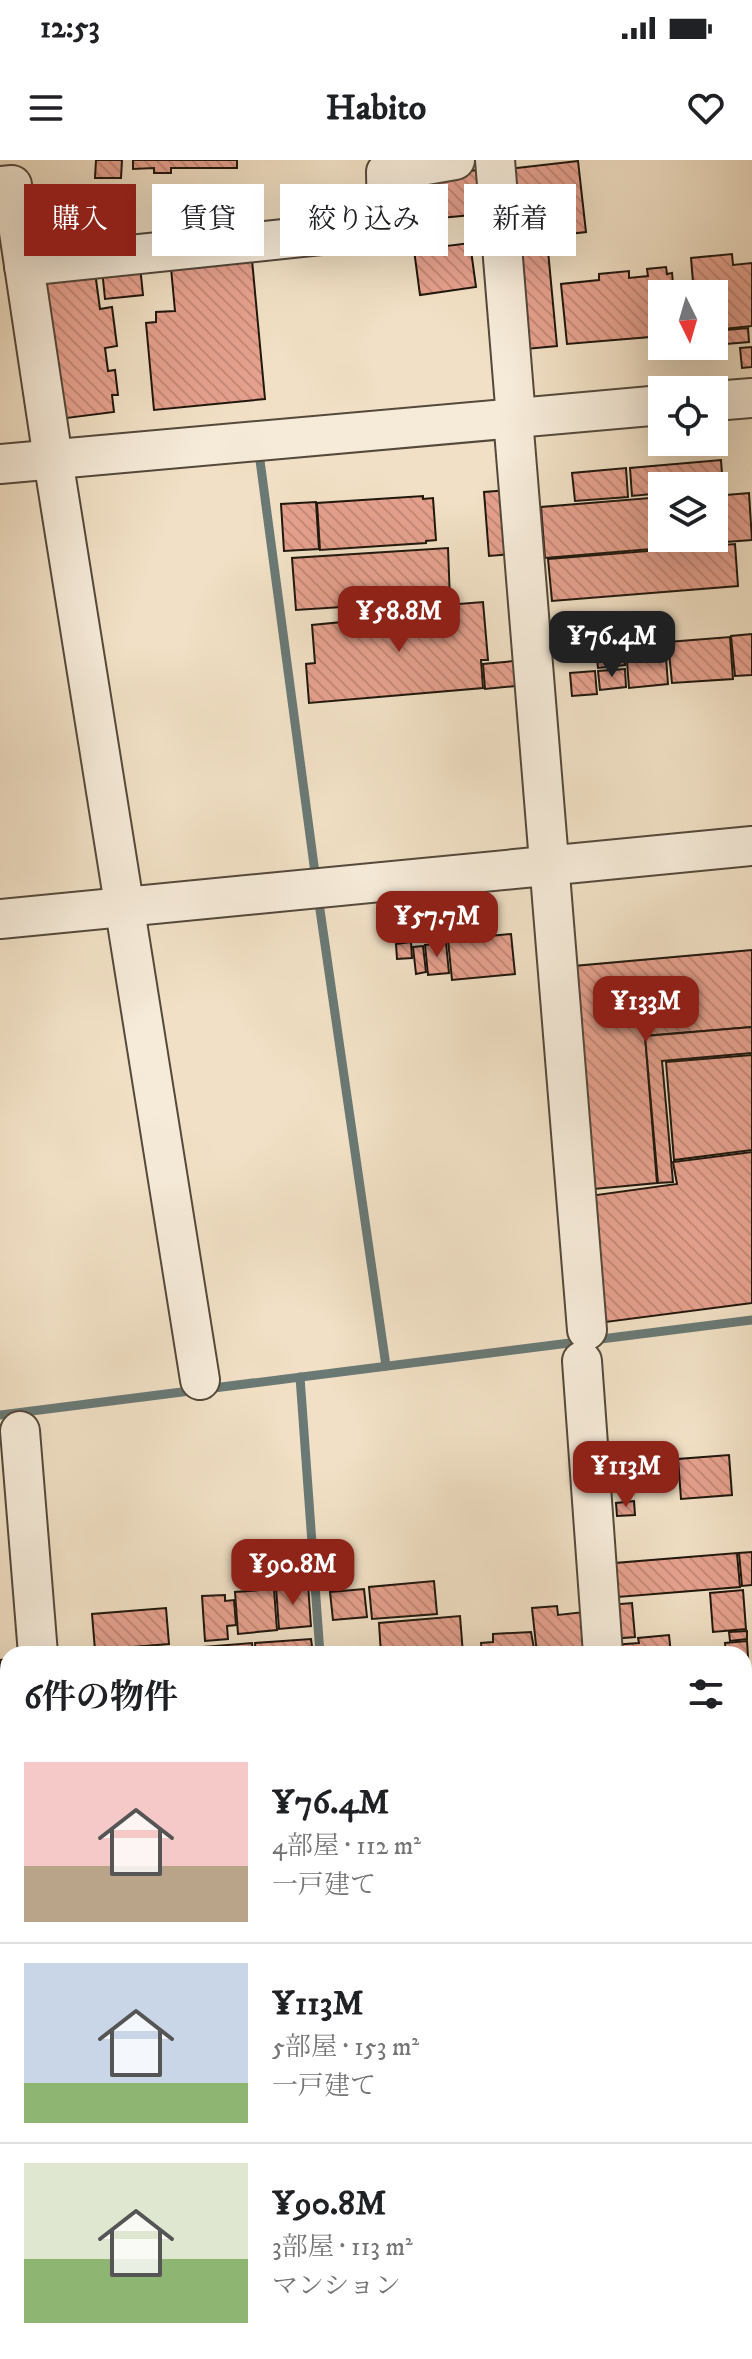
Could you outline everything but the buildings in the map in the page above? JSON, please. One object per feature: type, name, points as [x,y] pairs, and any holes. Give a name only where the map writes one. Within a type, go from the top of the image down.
[{"type":"street","points":[[24,266],[379,229],[387,219],[386,172],[455,160]]},
{"type":"street","points":[[495,160],[584,1346],[603,1646]]},
{"type":"street","points":[[0,186],[12,185],[200,1380]]},
{"type":"street","points":[[728,400],[752,398]]},
{"type":"street","points":[[0,464],[648,406]]},
{"type":"street","points":[[0,919],[752,846]]},
{"type":"street","points":[[20,1431],[37,1646]]},
{"type":"waterway","points":[[259,453],[315,873]]},
{"type":"waterway","points":[[319,903],[386,1366]]},
{"type":"waterway","points":[[0,1415],[752,1320]]},
{"type":"waterway","points":[[300,1377],[319,1646]]}]
